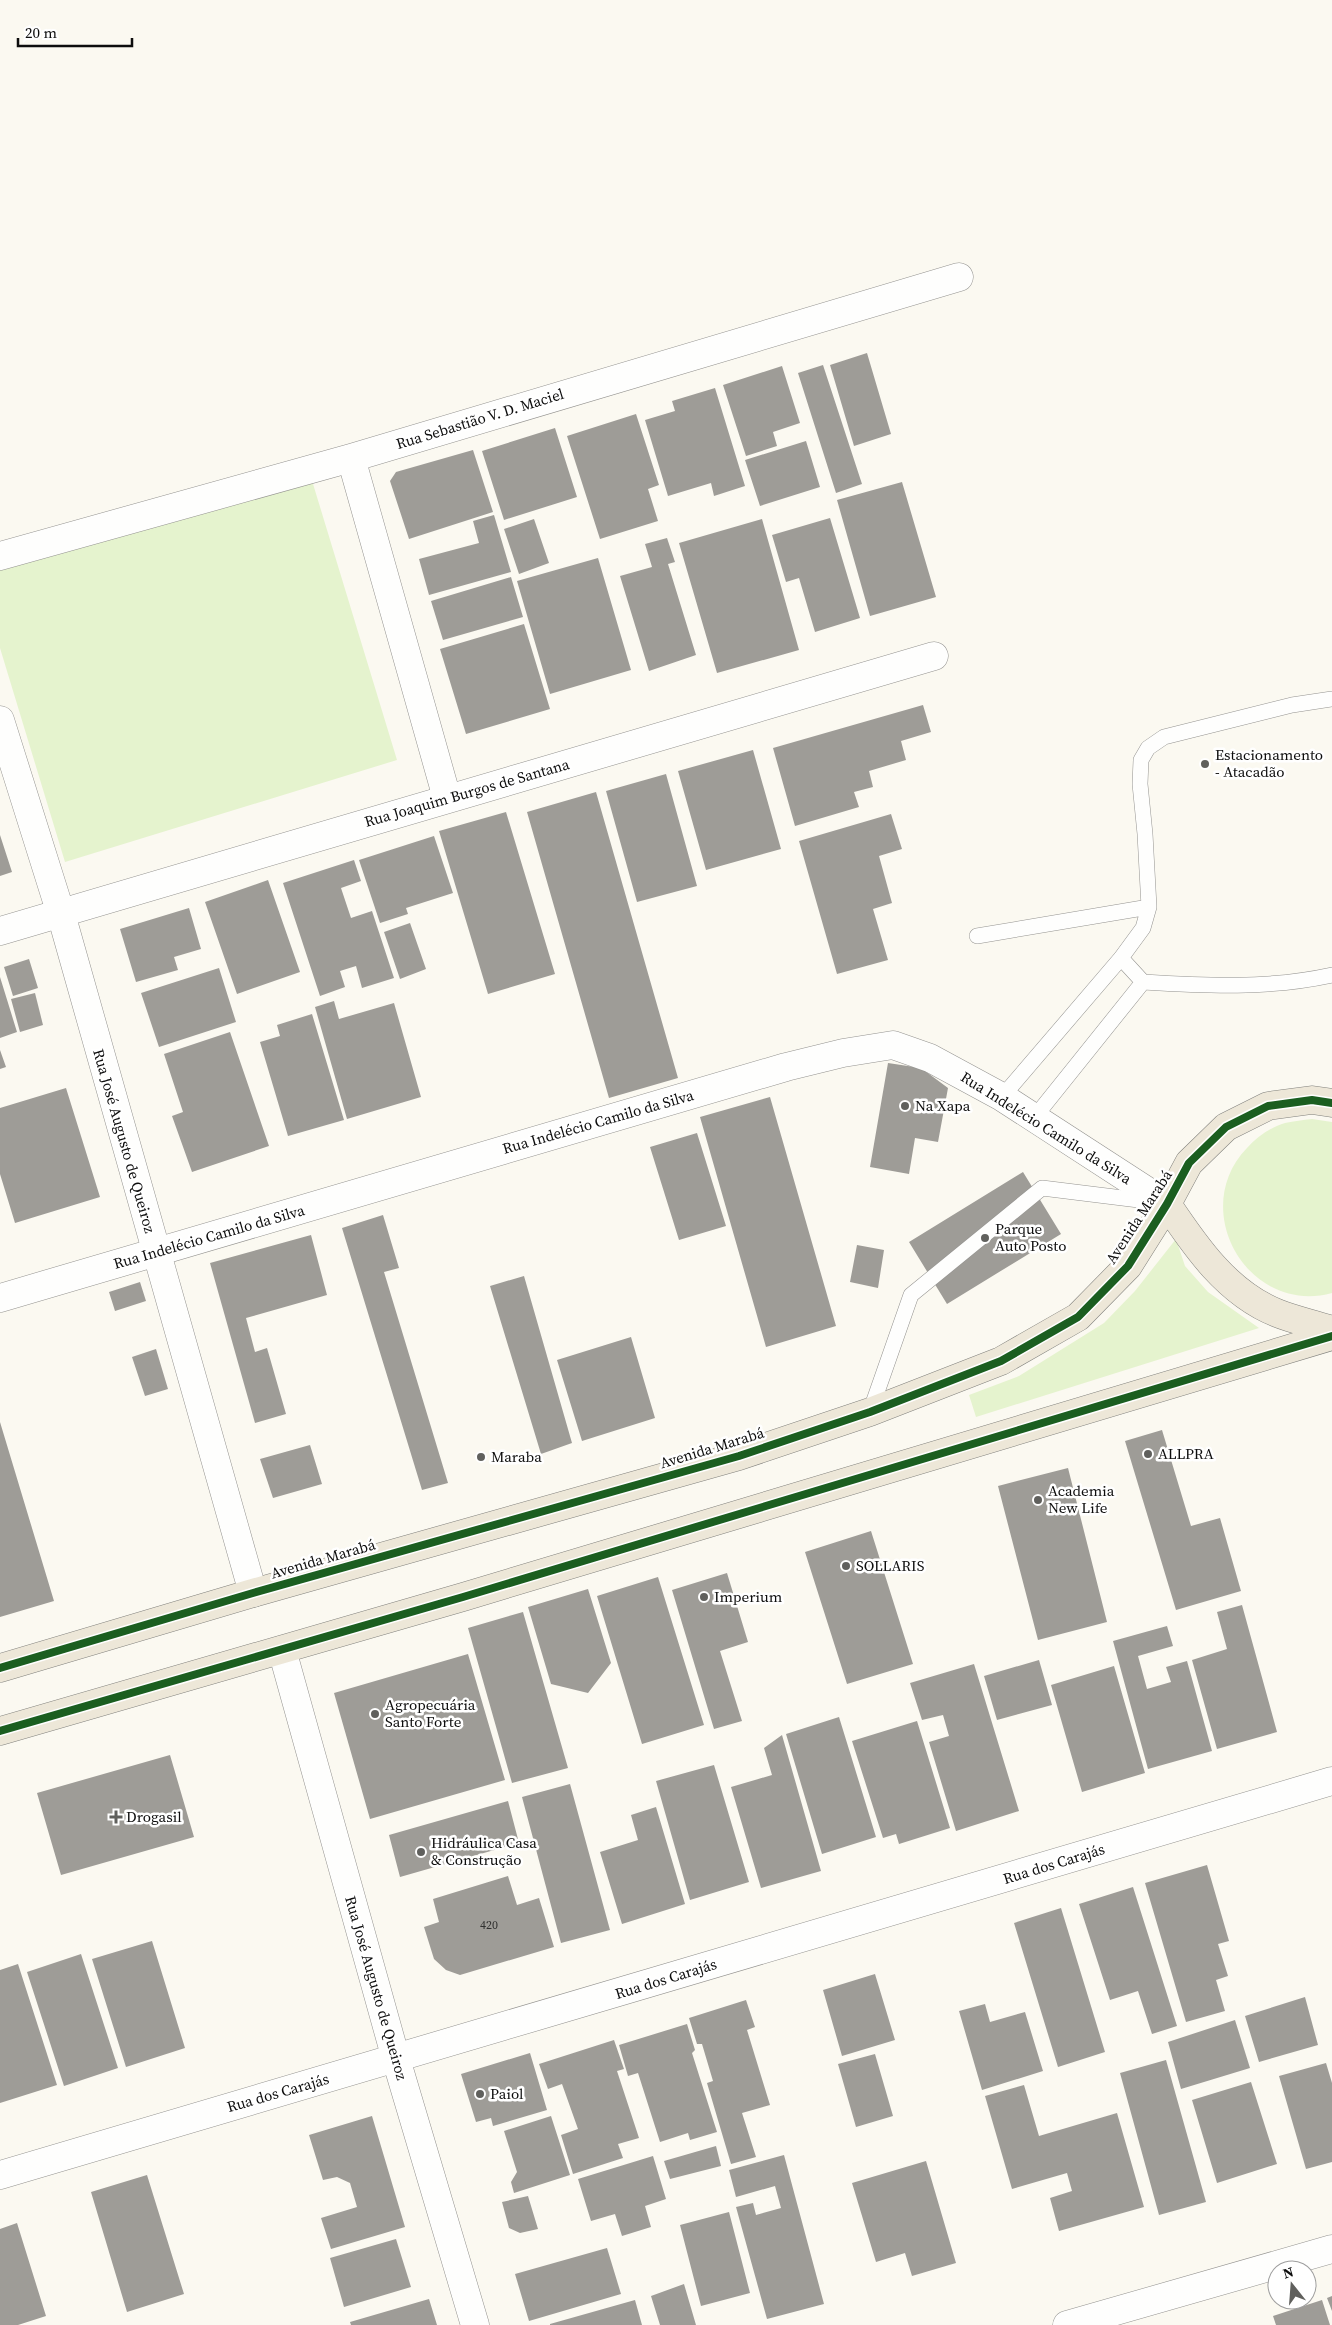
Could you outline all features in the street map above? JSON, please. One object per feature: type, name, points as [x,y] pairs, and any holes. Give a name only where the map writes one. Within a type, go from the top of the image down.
[{"type":"main road","name":"Avenida Marabá","points":[[0,1668],[253,1593],[730,1459],[870,1412],[1001,1362],[1078,1317],[1128,1266],[1167,1204],[1189,1163],[1226,1127],[1268,1106],[1312,1100],[1332,1103]]},
{"type":"main road","points":[[1167,1204],[1204,1257],[1249,1299],[1277,1313],[1332,1330]]},
{"type":"main road","points":[[0,1731],[282,1650],[1332,1336]]},
{"type":"street","name":"Rua Sebastião V. D. Maciel","points":[[0,556],[351,458],[959,277]]},
{"type":"street","points":[[351,458],[447,798]]},
{"type":"street","name":"Rua Joaquim Burgos de Santana","points":[[0,931],[934,656]]},
{"type":"street","name":"Rua José Augusto de Queiroz","points":[[0,720],[61,914],[253,1593]]},
{"type":"street","name":"Rua Indelécio Camilo da Silva","points":[[0,1298],[786,1067],[844,1053],[893,1045],[930,1058],[1002,1097],[1167,1204]]},
{"type":"street","name":"Rua José Augusto de Queiroz","points":[[282,1650],[396,2059],[476,2325]]},
{"type":"street","name":"Rua dos Carajás","points":[[0,2175],[1332,1781]]},
{"type":"street","points":[[1066,2325],[1135,2315],[1332,2249]]},
{"type":"lane","points":[[1002,1097],[1120,958],[1143,928],[1149,907],[1140,784],[1141,760],[1148,748],[1164,737],[1292,705],[1332,699]]},
{"type":"lane","points":[[977,936],[1149,907]]},
{"type":"lane","points":[[1120,958],[1143,982],[1228,987],[1310,980],[1332,975]]},
{"type":"lane","points":[[1034,1118],[1143,982]]},
{"type":"lane","points":[[870,1412],[910,1295],[1042,1188],[1167,1204]]},
{"type":"green space","points":[[310,474],[397,760],[65,862],[0,648],[0,569]]},
{"type":"green space","points":[[1312,1119],[1332,1122],[1332,1293],[1302,1296],[1275,1289],[1253,1274],[1236,1252],[1226,1227],[1223,1200],[1230,1173],[1247,1148],[1255,1140],[1269,1130],[1285,1123]]},
{"type":"green space","points":[[1176,1239],[1185,1266],[1208,1292],[1259,1328],[976,1417],[969,1395],[1019,1376],[1104,1323],[1135,1291]]},
{"type":"building","points":[[867,353],[891,434],[854,446],[830,365]]},
{"type":"building","points":[[823,365],[862,484],[836,493],[798,373]]},
{"type":"building","points":[[782,366],[800,423],[773,432],[777,446],[746,456],[723,385]]},
{"type":"building","points":[[715,388],[745,486],[714,496],[711,483],[668,496],[645,420],[675,411],[672,401]]},
{"type":"building","points":[[636,414],[659,485],[648,489],[658,521],[600,539],[567,436]]},
{"type":"building","points":[[555,428],[577,497],[504,520],[482,451]]},
{"type":"building","points":[[806,441],[820,487],[760,506],[745,460]]},
{"type":"building","points":[[473,450],[493,512],[409,539],[390,481],[396,472]]},
{"type":"building","points":[[902,482],[936,597],[870,616],[837,500]]},
{"type":"building","points":[[494,515],[511,572],[429,595],[419,559],[479,543],[473,521]]},
{"type":"building","points":[[830,518],[860,618],[815,632],[799,578],[786,582],[772,535]]},
{"type":"building","points":[[534,519],[549,563],[519,574],[504,529]]},
{"type":"building","points":[[762,519],[799,650],[717,673],[679,543]]},
{"type":"building","points":[[667,538],[675,562],[668,564],[696,655],[649,671],[620,576],[652,567],[645,544]]},
{"type":"building","points":[[598,558],[631,670],[550,694],[517,581]]},
{"type":"building","points":[[511,577],[523,617],[443,640],[431,601]]},
{"type":"building","points":[[524,624],[550,709],[466,734],[440,649]]},
{"type":"building","points":[[923,705],[931,732],[901,741],[906,760],[869,771],[873,787],[854,792],[859,807],[795,826],[773,748]]},
{"type":"building","points":[[753,750],[781,849],[706,870],[678,771]]},
{"type":"building","points":[[666,774],[697,886],[637,902],[606,791]]},
{"type":"building","points":[[596,792],[678,1078],[609,1098],[527,812]]},
{"type":"building","points":[[506,812],[555,974],[488,994],[439,831]]},
{"type":"building","points":[[891,814],[902,849],[879,856],[892,903],[873,909],[888,960],[837,974],[799,841]]},
{"type":"building","points":[[0,835],[12,872],[0,876]]},
{"type":"building","points":[[434,836],[453,893],[406,908],[408,914],[380,923],[359,860]]},
{"type":"building","points":[[354,860],[361,881],[341,888],[351,918],[372,911],[394,978],[362,988],[356,966],[340,971],[345,987],[320,996],[283,883]]},
{"type":"building","points":[[268,880],[300,972],[237,994],[205,902]]},
{"type":"building","points":[[189,908],[201,949],[174,957],[178,970],[136,982],[120,929]]},
{"type":"building","points":[[410,923],[426,969],[400,979],[384,932]]},
{"type":"building","points":[[29,959],[38,988],[13,996],[4,967]]},
{"type":"building","points":[[219,968],[236,1022],[159,1047],[141,993]]},
{"type":"building","points":[[0,977],[17,1032],[0,1038]]},
{"type":"building","points":[[35,993],[43,1025],[20,1032],[11,999]]},
{"type":"building","points":[[334,1001],[339,1019],[394,1003],[421,1097],[347,1119],[315,1007]]},
{"type":"building","points":[[312,1014],[344,1120],[288,1136],[260,1042],[280,1036],[277,1025]]},
{"type":"building","points":[[230,1032],[269,1146],[192,1172],[172,1116],[183,1112],[164,1054]]},
{"type":"building","points":[[0,1050],[6,1067],[0,1069]]},
{"type":"building","points":[[888,1063],[921,1068],[948,1088],[938,1142],[915,1138],[909,1174],[870,1167]]},
{"type":"building","points":[[66,1088],[100,1197],[15,1223],[0,1174],[0,1108]]},
{"type":"building","points":[[770,1097],[836,1326],[766,1347],[700,1117]]},
{"type":"building","points":[[697,1133],[726,1226],[679,1240],[650,1147]]},
{"type":"building","name":"Parque Auto Posto","points":[[1023,1172],[1061,1234],[947,1304],[909,1242]]},
{"type":"building","points":[[383,1215],[399,1268],[384,1272],[448,1483],[422,1490],[342,1228]]},
{"type":"building","points":[[311,1235],[327,1295],[246,1318],[255,1352],[267,1348],[286,1414],[255,1423],[210,1263]]},
{"type":"building","points":[[857,1245],[884,1250],[878,1288],[850,1282]]},
{"type":"building","points":[[524,1276],[572,1443],[541,1454],[490,1286]]},
{"type":"building","points":[[140,1282],[146,1301],[115,1311],[109,1292]]},
{"type":"building","points":[[631,1337],[655,1418],[582,1441],[557,1360]]},
{"type":"building","points":[[156,1349],[168,1389],[145,1396],[132,1357]]},
{"type":"building","points":[[0,1422],[54,1601],[0,1617]]},
{"type":"building","points":[[1162,1430],[1191,1526],[1220,1518],[1241,1591],[1176,1610],[1125,1441]]},
{"type":"building","points":[[310,1445],[322,1484],[273,1498],[260,1459]]},
{"type":"building","points":[[1068,1468],[1107,1622],[1038,1640],[998,1486]]},
{"type":"building","points":[[871,1531],[913,1664],[847,1684],[805,1552]]},
{"type":"building","points":[[727,1573],[748,1642],[720,1651],[742,1721],[714,1729],[672,1590]]},
{"type":"building","points":[[658,1577],[704,1725],[642,1744],[597,1596]]},
{"type":"building","points":[[588,1589],[611,1663],[588,1693],[551,1684],[528,1607]]},
{"type":"building","points":[[1242,1605],[1277,1732],[1217,1749],[1192,1660],[1227,1649],[1217,1612]]},
{"type":"building","points":[[523,1612],[568,1768],[512,1783],[468,1628]]},
{"type":"building","points":[[1167,1626],[1173,1646],[1138,1656],[1147,1689],[1171,1682],[1166,1667],[1187,1661],[1212,1751],[1148,1769],[1113,1641]]},
{"type":"building","points":[[468,1654],[505,1780],[370,1819],[334,1693]]},
{"type":"building","points":[[1039,1660],[1052,1705],[997,1720],[984,1676]]},
{"type":"building","points":[[974,1664],[1019,1811],[956,1831],[929,1742],[949,1736],[943,1715],[922,1720],[910,1683]]},
{"type":"building","points":[[1114,1666],[1145,1773],[1082,1792],[1051,1685]]},
{"type":"building","points":[[839,1717],[876,1837],[822,1854],[786,1734]]},
{"type":"building","points":[[917,1721],[950,1828],[899,1844],[896,1834],[883,1838],[852,1741]]},
{"type":"building","points":[[782,1735],[821,1871],[761,1888],[731,1787],[772,1775],[764,1748]]},
{"type":"building","name":"Drogasil","points":[[170,1755],[194,1837],[61,1875],[37,1793]]},
{"type":"building","points":[[714,1765],[749,1882],[690,1900],[656,1781]]},
{"type":"building","points":[[570,1784],[610,1930],[561,1943],[522,1797]]},
{"type":"building","points":[[508,1801],[519,1843],[400,1877],[389,1835]]},
{"type":"building","points":[[656,1807],[685,1904],[622,1924],[600,1852],[638,1840],[631,1815]]},
{"type":"building","points":[[1207,1865],[1229,1941],[1218,1944],[1228,1976],[1216,1980],[1225,2011],[1186,2022],[1145,1883]]},
{"type":"building","points":[[508,1876],[517,1905],[539,1898],[554,1947],[460,1975],[446,1970],[434,1959],[424,1927],[439,1922],[433,1899]]},
{"type":"building","points":[[1133,1887],[1177,2026],[1152,2034],[1138,1991],[1110,2000],[1079,1904]]},
{"type":"building","points":[[1061,1908],[1105,2052],[1058,2067],[1014,1923]]},
{"type":"building","points":[[152,1941],[185,2048],[126,2067],[92,1959]]},
{"type":"building","points":[[81,1954],[118,2068],[64,2086],[27,1972]]},
{"type":"building","points":[[18,1964],[57,2085],[0,2103],[0,1970]]},
{"type":"building","points":[[875,1974],[895,2040],[842,2056],[823,1990]]},
{"type":"building","points":[[1305,1997],[1318,2045],[1259,2062],[1245,2016]]},
{"type":"building","points":[[746,2000],[755,2027],[747,2030],[770,2105],[742,2113],[756,2157],[731,2164],[707,2083],[713,2081],[702,2044],[697,2044],[689,2018]]},
{"type":"building","points":[[985,2004],[990,2022],[1025,2012],[1043,2071],[982,2090],[959,2011]]},
{"type":"building","points":[[1235,2020],[1250,2068],[1181,2089],[1168,2042]]},
{"type":"building","points":[[687,2024],[695,2050],[692,2053],[717,2132],[690,2140],[688,2133],[660,2142],[638,2073],[628,2076],[619,2045]]},
{"type":"building","points":[[614,2040],[624,2069],[617,2071],[639,2138],[618,2144],[623,2158],[573,2174],[561,2135],[578,2129],[562,2084],[548,2089],[539,2064]]},
{"type":"building","points":[[530,2053],[547,2110],[493,2126],[491,2118],[476,2122],[461,2074]]},
{"type":"building","points":[[875,2054],[893,2116],[856,2127],[838,2064]]},
{"type":"building","points":[[1166,2060],[1206,2202],[1159,2215],[1120,2073]]},
{"type":"building","points":[[1326,2063],[1332,2083],[1332,2162],[1306,2169],[1279,2076]]},
{"type":"building","points":[[1251,2082],[1277,2164],[1217,2183],[1192,2100]]},
{"type":"building","points":[[1024,2085],[1039,2136],[1117,2113],[1144,2207],[1059,2231],[1050,2198],[1072,2191],[1067,2173],[1012,2189],[985,2096]]},
{"type":"building","points":[[372,2116],[405,2227],[331,2249],[321,2218],[357,2207],[350,2183],[337,2177],[323,2180],[309,2135]]},
{"type":"building","points":[[551,2116],[570,2175],[514,2193],[511,2182],[517,2172],[504,2131]]},
{"type":"building","points":[[716,2146],[721,2166],[670,2179],[664,2161]]},
{"type":"building","points":[[784,2155],[824,2304],[767,2319],[736,2207],[753,2203],[756,2215],[781,2208],[775,2186],[736,2197],[729,2170]]},
{"type":"building","points":[[653,2156],[666,2199],[645,2206],[651,2227],[622,2236],[615,2214],[591,2221],[578,2179]]},
{"type":"building","points":[[926,2161],[956,2263],[912,2276],[905,2253],[876,2262],[852,2183]]},
{"type":"building","points":[[147,2175],[184,2294],[127,2312],[91,2192]]},
{"type":"building","points":[[528,2196],[538,2229],[520,2233],[509,2228],[502,2202]]},
{"type":"building","points":[[729,2212],[750,2293],[701,2306],[680,2225]]},
{"type":"building","points":[[17,2223],[46,2316],[18,2325],[0,2325],[0,2229]]},
{"type":"building","points":[[396,2239],[411,2287],[344,2307],[330,2258]]},
{"type":"building","points":[[607,2248],[621,2294],[529,2321],[515,2274]]},
{"type":"building","points":[[684,2284],[696,2325],[660,2325],[651,2296]]},
{"type":"building","points":[[1332,2296],[1332,2311],[1327,2298]]},
{"type":"building","points":[[429,2299],[437,2325],[351,2325],[350,2322]]},
{"type":"building","points":[[635,2300],[642,2325],[550,2325],[550,2324]]},
{"type":"building","points":[[1322,2300],[1330,2325],[1276,2325],[1273,2316],[1291,2310],[1317,2310],[1317,2302]]},
{"type":"cycle path","points":[[0,1668],[253,1593],[739,1456],[870,1412],[1001,1361],[1078,1317],[1128,1266],[1167,1204],[1189,1163],[1226,1127],[1268,1106],[1312,1100],[1332,1103]]},
{"type":"cycle path","points":[[0,1731],[463,1597],[1332,1336]]},
{"type":"place","name":"Estacionamento - Atacadão","points":[[1205,764]]},
{"type":"place","name":"Na Xapa","points":[[905,1106]]},
{"type":"place","name":"Parque Auto Posto","points":[[985,1238]]},
{"type":"place","name":"ALLPRA","points":[[1148,1454]]},
{"type":"place","name":"Maraba","points":[[481,1457]]},
{"type":"place","name":"Academia New Life","points":[[1038,1500]]},
{"type":"place","name":"SOLLARIS","points":[[846,1566]]},
{"type":"place","name":"Imperium","points":[[704,1597]]},
{"type":"place","name":"Agropecuária Santo Forte","points":[[375,1714]]},
{"type":"place","name":"Drogasil","points":[[116,1817]]},
{"type":"place","name":"Hidráulica Casa & Construção","points":[[421,1852]]},
{"type":"place","name":"Paiol","points":[[480,2094]]}]
